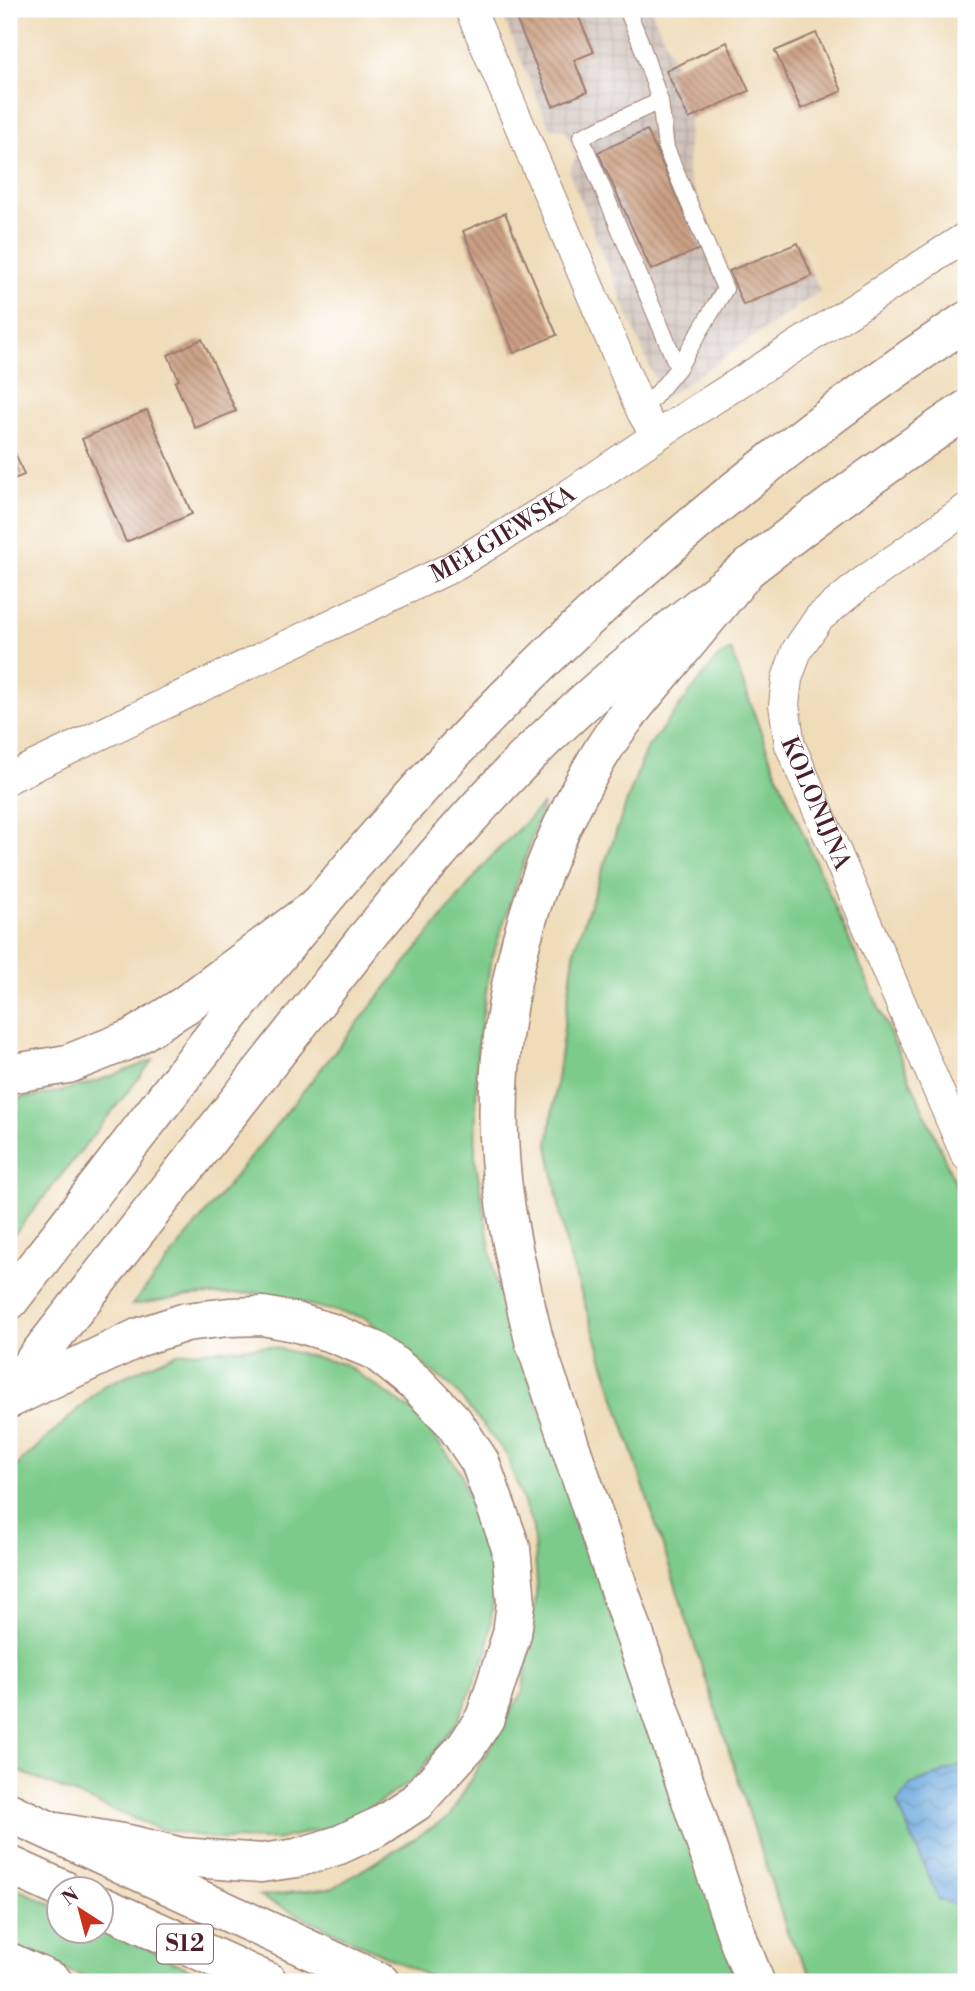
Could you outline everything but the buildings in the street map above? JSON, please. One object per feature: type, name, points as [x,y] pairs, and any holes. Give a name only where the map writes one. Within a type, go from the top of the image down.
[{"type":"main road","points":[[9,1301],[319,905],[479,725],[623,585],[783,452],[966,321]]},
{"type":"main road","points":[[9,1396],[316,999],[449,841],[503,782],[582,704],[656,641],[836,502],[966,410]]},
{"type":"main road","points":[[750,567],[598,757],[560,832],[534,897],[517,957],[506,1014],[499,1074],[499,1137],[505,1201],[515,1262],[534,1339],[755,1982]]},
{"type":"main road","points":[[9,1074],[68,1064],[131,1039],[184,1005],[319,905]]},
{"type":"main road","points":[[9,1396],[140,1337],[186,1322],[263,1316],[332,1333],[376,1351],[418,1384],[453,1422],[480,1462],[511,1548],[516,1603],[512,1634],[485,1718],[466,1746],[416,1802],[378,1827],[338,1846],[297,1858],[261,1863],[181,1857],[128,1844],[56,1832]]},
{"type":"main road","points":[[9,1812],[380,1982]]},
{"type":"main road","points":[[9,1865],[46,1881]]},
{"type":"main road","name":"S12","points":[[116,1912],[268,1982]]},
{"type":"main road","points":[[9,1962],[53,1982]]},
{"type":"street","points":[[470,9],[649,424]]},
{"type":"street","name":"MEŁGIEWSKA","points":[[9,778],[450,568],[555,504],[649,424],[966,237]]},
{"type":"street","name":"KOLONIJNA","points":[[966,509],[860,583],[820,618],[797,650],[787,679],[785,705],[790,745],[966,1155]]},
{"type":"lane","points":[[626,9],[660,101],[666,148],[725,289],[678,368],[649,424]]},
{"type":"lane","points":[[660,101],[581,137],[678,368]]},
{"type":"shaded area","points":[[500,9],[651,9],[676,66],[667,71],[689,119],[687,174],[729,270],[798,243],[820,291],[663,399],[569,172],[576,156],[566,131],[549,127]]},
{"type":"green space","points":[[731,650],[771,760],[966,1208],[966,1982],[815,1982],[788,1934],[567,1249],[548,1145],[575,947],[645,751],[718,657]]},
{"type":"green space","points":[[543,804],[490,964],[477,1053],[475,1156],[496,1283],[739,1982],[440,1982],[259,1896],[333,1888],[449,1817],[523,1691],[537,1584],[533,1528],[506,1454],[454,1389],[365,1318],[259,1293],[190,1296],[132,1305],[489,859]]},
{"type":"green space","points":[[153,1060],[9,1241],[9,1099],[82,1086]]},
{"type":"green space","points":[[267,1346],[344,1364],[417,1414],[460,1471],[495,1582],[488,1649],[458,1721],[413,1780],[347,1823],[275,1840],[216,1839],[159,1829],[9,1767],[9,1473],[103,1386],[177,1353]]},
{"type":"green space","points":[[9,1885],[46,1902],[46,1946],[116,1946],[116,1934],[216,1982],[95,1982],[9,1945]]},
{"type":"water","points":[[966,1763],[966,1906],[962,1907],[939,1900],[897,1803],[911,1785]]}]
